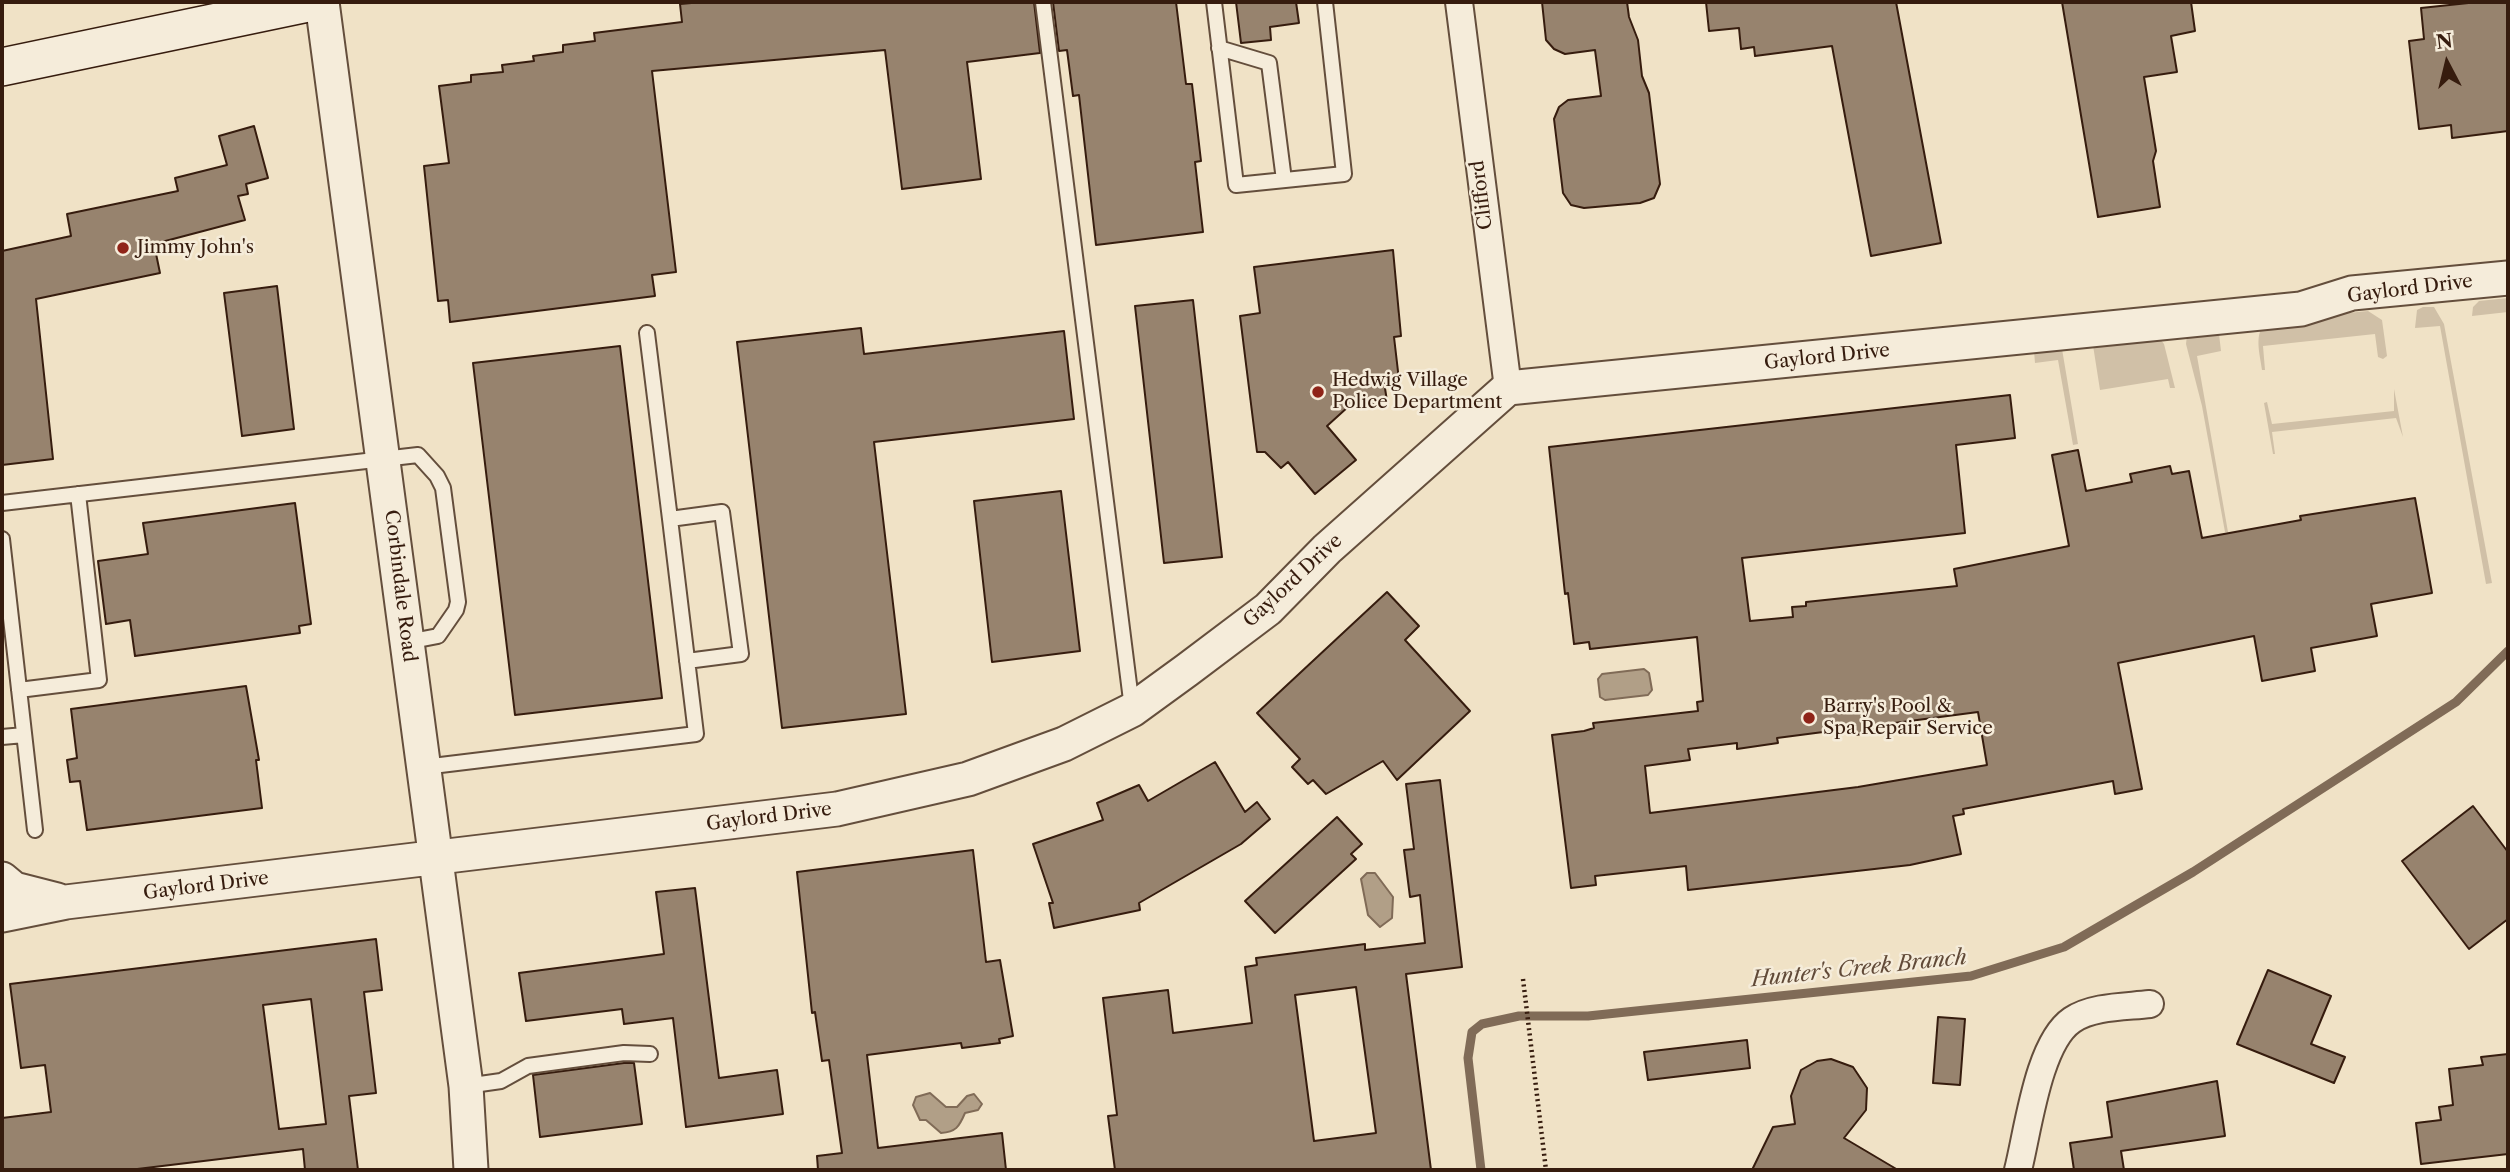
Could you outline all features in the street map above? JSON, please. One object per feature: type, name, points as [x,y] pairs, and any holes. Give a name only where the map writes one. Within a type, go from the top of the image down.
[{"type":"main road","points":[[2,67],[313,2]]},
{"type":"main road","points":[[2,44],[55,56]]},
{"type":"street","name":"Corbindale Road","points":[[322,2],[466,1086],[471,1170]]},
{"type":"street","name":"Clifford","points":[[1459,2],[1508,388]]},
{"type":"street","name":"Gaylord Drive","points":[[2,915],[66,902],[837,809],[968,779],[1064,744],[1132,710],[1268,609],[1327,549],[1508,388],[2262,314],[2301,309],[2352,293],[2508,278]]},
{"type":"street","name":"Gaylord Drive","points":[[2,879],[13,889],[66,902]]},
{"type":"street","points":[[2018,1170],[2046,1057],[2057,1033],[2073,1019],[2096,1010],[2150,1004]]},
{"type":"lane","points":[[1044,2],[1132,710]]},
{"type":"lane","points":[[1214,2],[1236,185],[1344,174],[1325,2]]},
{"type":"lane","points":[[1219,48],[1269,63],[1284,180]]},
{"type":"lane","points":[[424,768],[696,734],[647,333]]},
{"type":"lane","points":[[2,503],[418,455],[437,476],[443,488],[458,602],[445,629],[438,636],[407,642]]},
{"type":"lane","points":[[19,690],[99,680],[78,494]]},
{"type":"lane","points":[[670,519],[722,512],[741,654],[687,661]]},
{"type":"lane","points":[[2,539],[34,830]]},
{"type":"lane","points":[[2,737],[24,735]]},
{"type":"lane","points":[[466,1086],[501,1081],[528,1066],[624,1053],[650,1054]]},
{"type":"path","points":[[1523,979],[1546,1170]]},
{"type":"shaded area","points":[[2508,298],[2508,312],[2472,316],[2473,307],[2479,301]]},
{"type":"shaded area","points":[[2434,307],[2444,324],[2492,583],[2486,584],[2440,326],[2415,328],[2417,310]]},
{"type":"shaded area","points":[[2368,311],[2382,320],[2387,356],[2383,359],[2378,357],[2375,334],[2263,346],[2265,370],[2262,370],[2259,338],[2267,321]]},
{"type":"shaded area","points":[[2219,334],[2221,351],[2197,356],[2228,532],[2225,532],[2202,406],[2186,344],[2187,335]]},
{"type":"shaded area","points":[[2157,335],[2164,344],[2175,388],[2170,388],[2168,379],[2100,390],[2092,339]]},
{"type":"shaded area","points":[[2062,349],[2078,444],[2073,445],[2058,360],[2035,363],[2034,351]]},
{"type":"shaded area","points":[[2394,389],[2403,437],[2396,418],[2272,432],[2273,454],[2264,403],[2267,402],[2272,424],[2394,411]]},
{"type":"shaded area","points":[[1644,669],[1649,673],[1652,690],[1648,695],[1605,700],[1600,697],[1598,679],[1602,674]]},
{"type":"shaded area","points":[[1367,873],[1375,873],[1393,897],[1392,918],[1380,927],[1368,915],[1361,879]]},
{"type":"shaded area","points":[[930,1093],[946,1107],[957,1107],[967,1096],[974,1094],[982,1104],[978,1110],[965,1113],[954,1130],[941,1133],[926,1120],[920,1120],[913,1105],[916,1097]]},
{"type":"building","points":[[1034,2],[1040,53],[967,62],[981,179],[902,189],[885,50],[652,71],[676,272],[652,275],[655,296],[450,322],[448,300],[438,301],[424,166],[449,163],[439,86],[471,82],[471,75],[503,72],[502,65],[534,61],[533,56],[563,52],[563,45],[595,41],[594,33],[682,22],[680,4]]},
{"type":"building","points":[[1053,2],[1176,2],[1186,84],[1192,84],[1201,161],[1195,162],[1203,232],[1096,245],[1079,95],[1073,96],[1067,50],[1059,51]]},
{"type":"building","points":[[1236,2],[1296,2],[1299,23],[1270,27],[1271,40],[1241,43]]},
{"type":"building","points":[[1542,2],[1627,2],[1629,17],[1638,40],[1642,76],[1649,93],[1660,184],[1654,198],[1640,203],[1584,208],[1571,205],[1563,193],[1554,119],[1559,107],[1568,100],[1601,96],[1595,50],[1565,54],[1554,49],[1546,40]]},
{"type":"building","points":[[1706,2],[1896,2],[1941,243],[1871,256],[1832,46],[1755,56],[1754,47],[1741,49],[1739,28],[1709,31]]},
{"type":"building","points":[[2062,2],[2191,2],[2195,31],[2171,36],[2177,72],[2144,77],[2156,151],[2153,161],[2160,207],[2098,217]]},
{"type":"building","points":[[2508,2],[2508,131],[2452,138],[2451,125],[2419,129],[2409,41],[2424,39],[2421,8]]},
{"type":"building","points":[[254,126],[268,178],[246,184],[248,194],[238,196],[245,220],[154,244],[160,273],[36,299],[53,459],[2,465],[2,251],[71,236],[67,214],[178,191],[175,178],[227,165],[219,136]]},
{"type":"building","name":"Hedwig Village Police Department","points":[[1393,250],[1401,336],[1394,337],[1399,380],[1384,382],[1387,401],[1349,406],[1327,426],[1356,460],[1315,494],[1288,462],[1281,468],[1265,452],[1257,452],[1240,316],[1260,313],[1254,267]]},
{"type":"building","points":[[277,286],[294,429],[242,436],[224,293]]},
{"type":"building","points":[[1193,300],[1222,557],[1164,563],[1135,306]]},
{"type":"building","points":[[861,328],[864,354],[1064,331],[1074,419],[874,442],[906,714],[782,728],[737,342]]},
{"type":"building","points":[[620,346],[662,698],[515,715],[473,363]]},
{"type":"building","points":[[2010,395],[2015,438],[1956,445],[1965,533],[1742,558],[1750,621],[1793,617],[1792,607],[1806,606],[1806,602],[1957,586],[1954,569],[2069,546],[2052,455],[2078,450],[2086,491],[2132,482],[2130,474],[2170,466],[2172,474],[2189,471],[2202,538],[2301,520],[2300,516],[2415,498],[2432,593],[2371,604],[2377,636],[2311,648],[2315,671],[2262,681],[2254,636],[2118,663],[2142,789],[2115,794],[2113,781],[1963,809],[1964,814],[1953,816],[1961,854],[1910,865],[1688,890],[1686,866],[1595,876],[1596,885],[1571,888],[1552,735],[1584,731],[1594,728],[1593,723],[1698,711],[1697,702],[1703,701],[1697,637],[1590,649],[1589,642],[1574,644],[1568,593],[1565,594],[1549,447]],"holes":[[[1978,712],[1987,765],[1858,787],[1650,813],[1645,766],[1690,760],[1688,749],[1737,743],[1737,749],[1778,743],[1777,738],[1854,728],[1855,735],[1887,731],[1887,724]]]},
{"type":"building","points":[[1061,491],[1080,651],[992,662],[974,501]]},
{"type":"building","points":[[295,503],[311,624],[299,626],[300,633],[135,656],[130,620],[106,624],[98,561],[148,554],[143,523]]},
{"type":"building","points":[[1387,592],[1419,626],[1405,640],[1470,711],[1397,780],[1383,761],[1326,794],[1313,780],[1308,784],[1292,767],[1300,759],[1257,713]]},
{"type":"building","points":[[246,686],[259,760],[256,760],[262,808],[87,830],[80,781],[70,782],[67,760],[77,758],[71,709]]},
{"type":"building","points":[[1215,762],[1245,812],[1257,802],[1270,819],[1241,844],[1139,903],[1140,910],[1054,928],[1049,903],[1053,903],[1033,844],[1103,820],[1097,803],[1139,785],[1148,801]]},
{"type":"building","points":[[1440,780],[1462,967],[1406,974],[1431,1170],[1115,1170],[1108,1116],[1117,1115],[1103,998],[1168,990],[1173,1033],[1252,1023],[1245,967],[1257,965],[1256,958],[1365,944],[1365,950],[1425,943],[1420,895],[1410,897],[1404,850],[1414,849],[1406,784]],"holes":[[[1356,987],[1376,1133],[1314,1141],[1295,995]]]},
{"type":"building","points":[[2473,806],[2508,852],[2508,919],[2469,949],[2402,861]]},
{"type":"building","points":[[1337,817],[1362,844],[1351,854],[1356,859],[1275,933],[1245,901]]},
{"type":"building","points":[[973,850],[986,962],[1000,960],[1013,1036],[999,1039],[1000,1043],[962,1048],[961,1043],[867,1055],[878,1148],[1002,1133],[1006,1170],[818,1170],[817,1156],[842,1153],[829,1060],[822,1061],[815,1012],[812,1013],[797,872]]},
{"type":"building","points":[[695,888],[719,1078],[777,1070],[783,1114],[686,1127],[673,1018],[624,1024],[622,1009],[526,1021],[519,973],[664,954],[656,892]]},
{"type":"building","points":[[376,939],[382,990],[364,992],[376,1093],[349,1096],[358,1170],[305,1170],[303,1149],[129,1170],[2,1170],[2,1118],[51,1112],[45,1065],[21,1068],[10,984]],"holes":[[[311,999],[326,1124],[279,1129],[263,1005]]]},
{"type":"building","points":[[2268,970],[2331,996],[2311,1044],[2345,1057],[2334,1083],[2237,1044]]},
{"type":"building","points":[[1938,1017],[1965,1019],[1960,1085],[1933,1083]]},
{"type":"building","points":[[1747,1040],[1750,1068],[1648,1080],[1644,1052]]},
{"type":"building","points":[[2508,1054],[2508,1154],[2421,1164],[2416,1123],[2441,1120],[2439,1107],[2453,1105],[2449,1069],[2483,1065],[2481,1057]]},
{"type":"building","points":[[1831,1059],[1853,1067],[1867,1088],[1866,1110],[1844,1138],[1898,1170],[1752,1170],[1773,1127],[1795,1124],[1791,1096],[1801,1070],[1817,1061]]},
{"type":"building","points":[[634,1063],[642,1124],[540,1137],[533,1075]]},
{"type":"building","points":[[2217,1081],[2225,1136],[2121,1151],[2124,1170],[2074,1170],[2070,1143],[2112,1137],[2107,1102]]},
{"type":"waterway","name":"Hunter's Creek Branch","points":[[1481,1170],[1468,1058],[1472,1032],[1482,1024],[1519,1016],[1588,1016],[1971,976],[2064,947],[2193,872],[2456,702],[2508,651]]},
{"type":"place","name":"Jimmy John's","points":[[123,248]]},
{"type":"place","name":"Hedwig Village Police Department","points":[[1318,392]]},
{"type":"place","name":"Barry's Pool & Spa Repair Service","points":[[1809,718]]}]
